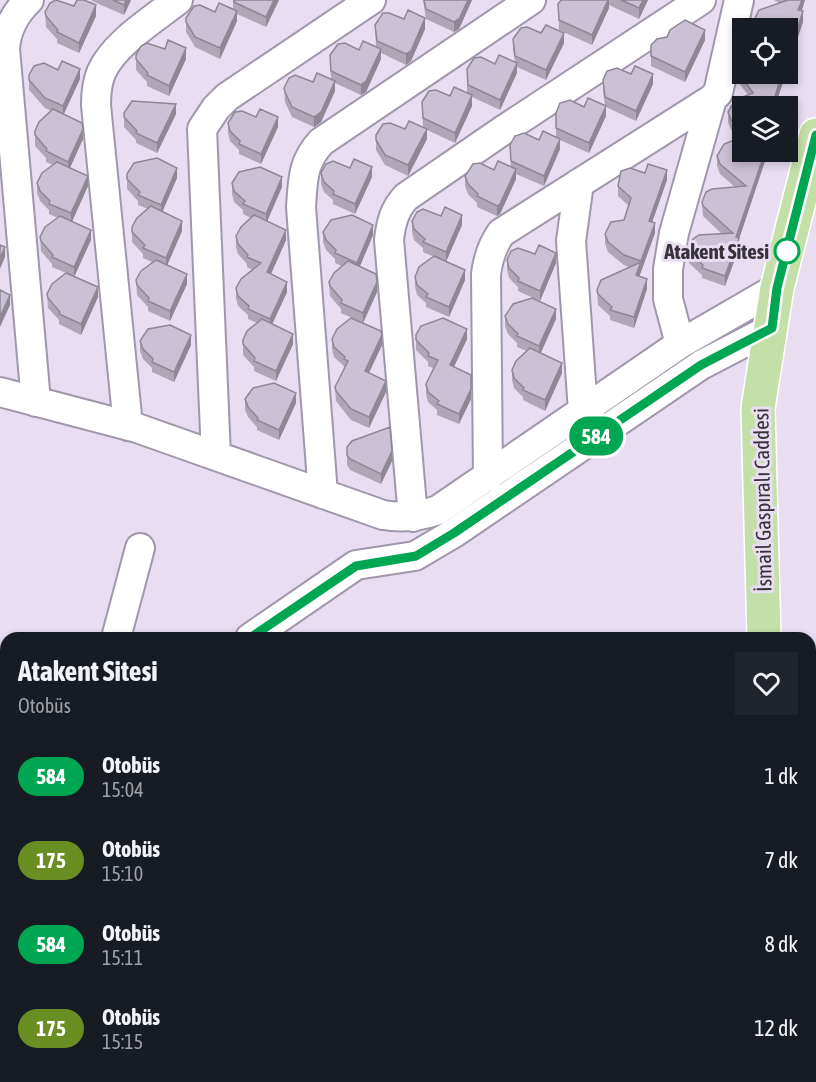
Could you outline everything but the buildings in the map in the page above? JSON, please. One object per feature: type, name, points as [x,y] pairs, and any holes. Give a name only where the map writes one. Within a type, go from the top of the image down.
[{"type":"main road","name":"İsmail Gaspıralı Caddesi","points":[[764,632],[758,408],[777,288],[816,135]]},
{"type":"street","points":[[28,0],[17,13],[6,35],[5,49],[36,402]]},
{"type":"street","points":[[128,426],[96,105],[97,86],[107,61],[116,51],[178,0]]},
{"type":"street","points":[[216,456],[202,129],[216,108],[227,97],[370,0]]},
{"type":"street","points":[[323,494],[301,207],[305,164],[321,142],[531,0]]},
{"type":"street","points":[[413,517],[389,240],[390,226],[399,205],[406,197],[501,131],[701,0]]},
{"type":"street","points":[[488,477],[488,260],[493,246],[501,233],[712,99],[718,93],[739,0]]},
{"type":"street","points":[[680,344],[668,299],[668,269],[674,233],[712,99]]},
{"type":"street","points":[[579,183],[571,241],[583,411]]},
{"type":"street","points":[[0,392],[128,426],[383,515],[422,516],[438,510],[488,477],[680,344],[777,288]]},
{"type":"street","points":[[259,632],[356,566],[416,556],[454,533],[701,365],[772,328]]},
{"type":"street","points":[[118,632],[140,548]]},
{"type":"bus line","name":"584","points":[[259,632],[356,566],[416,556],[454,533],[701,365],[772,328],[777,288],[816,135]]},
{"type":"place","name":"Atakent Sitesi","points":[[787,251]]}]
